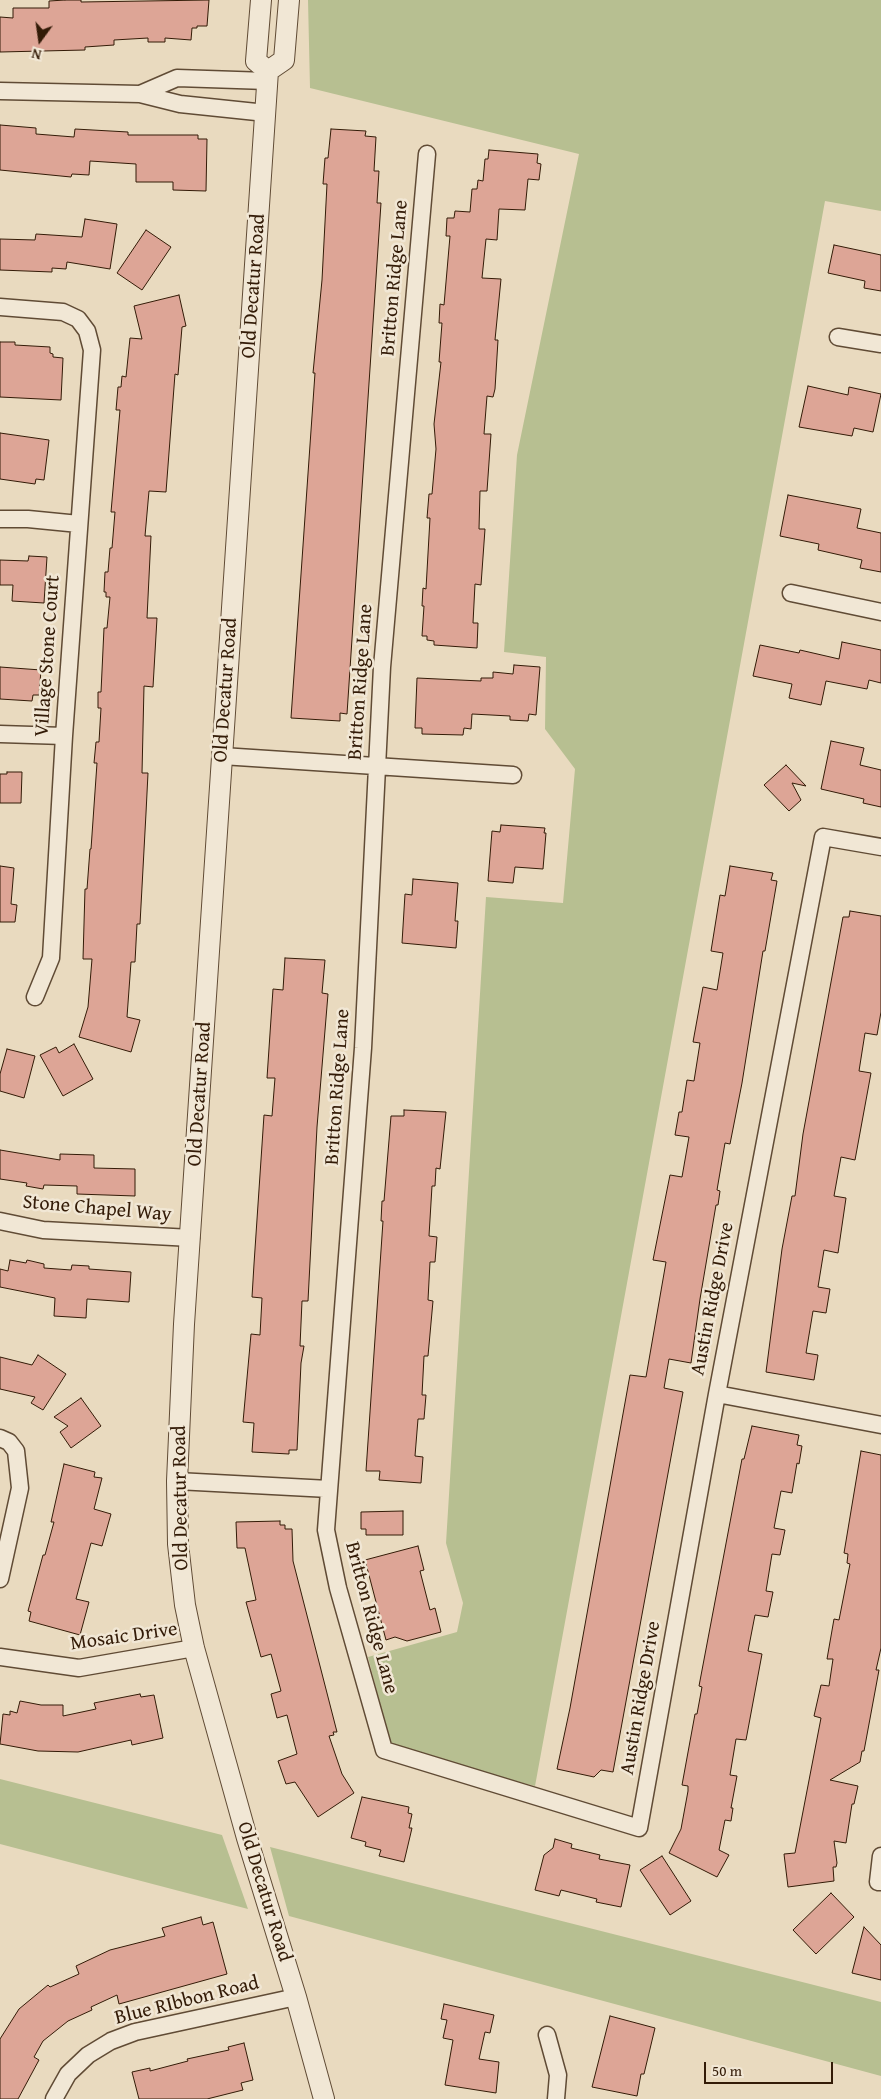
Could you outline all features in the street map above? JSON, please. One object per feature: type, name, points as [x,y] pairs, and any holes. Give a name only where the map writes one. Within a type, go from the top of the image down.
[{"type":"street","points":[[260,0],[256,61],[267,76]]},
{"type":"street","points":[[140,94],[177,78],[267,76],[284,60],[288,0]]},
{"type":"street","name":"Old Decatur Road","points":[[267,76],[184,1324],[178,1481],[178,1544],[185,1605],[194,1648],[246,1838],[296,1997],[324,2099]]},
{"type":"street","points":[[0,91],[140,94],[180,104],[266,113]]},
{"type":"street","name":"Britton Ridge Lane","points":[[427,154],[383,657],[363,1048],[326,1530],[338,1588],[384,1750],[639,1828]]},
{"type":"street","name":"Village Stone Court","points":[[0,307],[63,312],[78,318],[87,331],[92,350],[64,736],[51,958],[36,997]]},
{"type":"street","points":[[838,337],[881,344]]},
{"type":"street","points":[[0,519],[28,519],[79,524]]},
{"type":"street","points":[[791,593],[881,612]]},
{"type":"street","points":[[0,734],[64,736]]},
{"type":"street","points":[[222,756],[513,775]]},
{"type":"street","name":"Austin Ridge Drive","points":[[639,1828],[717,1394],[823,837],[881,847]]},
{"type":"street","name":"Stone Chapel Way","points":[[0,1221],[43,1230],[190,1238]]},
{"type":"street","points":[[717,1394],[881,1425]]},
{"type":"street","points":[[0,1438],[9,1442],[16,1451],[20,1488],[0,1579]]},
{"type":"street","points":[[178,1481],[329,1489]]},
{"type":"street","name":"Mosaic Drive","points":[[0,1657],[79,1668],[194,1648]]},
{"type":"street","points":[[881,1856],[878,1882],[881,1882]]},
{"type":"street","name":"Blue RIbbon Road","points":[[54,2099],[68,2074],[88,2055],[111,2041],[135,2032],[296,1997]]},
{"type":"street","points":[[547,2036],[558,2075],[556,2099]]},
{"type":"green space","points":[[308,0],[881,0],[881,211],[825,201],[535,1786],[395,1750],[390,1742],[368,1657],[457,1632],[463,1603],[446,1543],[486,897],[563,903],[575,769],[545,729],[546,657],[504,652],[517,455],[579,154],[310,88]]},
{"type":"green space","points":[[0,1779],[222,1835],[248,1909],[0,1844]]},
{"type":"green space","points":[[270,1847],[881,2002],[881,2076],[289,1916]]},
{"type":"building","points":[[81,0],[81,2],[209,0],[207,26],[192,28],[191,40],[165,38],[165,42],[148,42],[148,38],[114,40],[114,45],[85,47],[85,50],[0,52],[0,17],[13,18],[13,8],[49,8],[49,1]]},
{"type":"building","points":[[0,125],[36,128],[36,134],[74,137],[75,129],[128,132],[128,135],[198,135],[198,139],[207,139],[206,191],[173,190],[173,182],[136,182],[136,164],[90,161],[89,175],[72,174],[71,177],[0,170]]},
{"type":"building","points":[[331,129],[366,131],[365,136],[376,137],[374,171],[379,171],[377,203],[381,203],[347,714],[340,713],[340,721],[291,718],[315,373],[313,373],[322,280],[327,184],[323,184],[325,158],[328,158]]},
{"type":"building","points":[[489,150],[538,154],[537,163],[541,164],[539,180],[528,179],[525,210],[499,209],[497,240],[486,239],[482,278],[501,279],[495,340],[498,340],[495,389],[493,397],[487,396],[484,434],[491,434],[487,491],[480,491],[479,529],[485,529],[481,585],[475,584],[473,623],[478,623],[477,648],[434,645],[434,641],[427,640],[427,636],[422,636],[424,606],[422,606],[423,588],[426,589],[430,518],[427,518],[429,494],[432,494],[436,449],[434,424],[441,362],[439,362],[442,323],[439,323],[440,304],[444,305],[450,236],[446,236],[447,218],[454,218],[455,211],[470,212],[472,189],[477,189],[478,180],[483,181],[485,159],[488,159]]},
{"type":"building","points":[[85,219],[117,224],[110,269],[67,262],[66,269],[52,268],[52,272],[0,270],[0,239],[35,240],[36,234],[82,237]]},
{"type":"building","points":[[146,230],[171,247],[142,290],[117,273]]},
{"type":"building","points":[[834,245],[881,255],[881,291],[864,288],[865,281],[828,273]]},
{"type":"building","points":[[179,295],[186,326],[182,327],[178,375],[175,374],[166,492],[149,491],[145,536],[151,536],[147,618],[157,618],[153,687],[144,686],[142,773],[148,773],[146,813],[140,924],[137,924],[135,962],[131,962],[127,1017],[140,1020],[131,1052],[79,1037],[88,1007],[92,959],[83,959],[85,889],[87,889],[91,849],[97,763],[94,763],[96,742],[99,742],[101,708],[98,708],[98,692],[101,692],[104,628],[107,628],[110,597],[106,597],[106,592],[104,592],[105,572],[108,572],[110,548],[112,548],[115,512],[111,512],[120,410],[116,410],[118,387],[121,387],[122,376],[126,377],[130,338],[142,339],[134,306]]},
{"type":"building","points":[[0,342],[50,347],[50,353],[53,354],[53,357],[63,358],[61,400],[0,397]]},
{"type":"building","points":[[808,386],[848,395],[849,387],[881,394],[873,432],[854,428],[852,436],[799,427]]},
{"type":"building","points":[[0,433],[49,440],[44,480],[36,479],[35,484],[0,479]]},
{"type":"building","points":[[788,495],[861,509],[857,528],[881,533],[881,572],[860,568],[862,560],[818,550],[819,544],[780,536]]},
{"type":"building","points":[[29,556],[47,557],[44,603],[12,601],[13,585],[0,585],[0,560],[28,561]]},
{"type":"building","points":[[842,642],[881,650],[881,683],[869,680],[867,689],[826,681],[821,705],[789,698],[792,684],[753,676],[760,645],[799,653],[800,650],[839,659]]},
{"type":"building","points":[[514,665],[540,667],[536,715],[529,714],[528,721],[510,720],[510,716],[472,714],[471,729],[464,728],[463,735],[422,734],[422,728],[415,728],[417,678],[481,681],[481,678],[493,678],[493,672],[513,674]]},
{"type":"building","points":[[0,667],[41,670],[39,695],[33,695],[32,701],[0,699]]},
{"type":"building","points":[[831,741],[864,748],[860,765],[881,770],[881,807],[863,803],[864,799],[821,789]]},
{"type":"building","points":[[786,765],[806,786],[792,783],[801,800],[789,811],[764,785]]},
{"type":"building","points":[[7,772],[22,772],[21,803],[0,803],[0,774],[7,774]]},
{"type":"building","points":[[501,825],[545,828],[543,869],[515,867],[513,883],[488,881],[492,831],[500,832]]},
{"type":"building","points":[[0,866],[14,868],[11,904],[17,905],[15,922],[0,922]]},
{"type":"building","points":[[730,866],[773,873],[771,880],[777,881],[730,1144],[725,1143],[717,1190],[720,1191],[718,1205],[716,1205],[691,1363],[669,1359],[664,1388],[683,1392],[613,1772],[601,1770],[594,1777],[557,1769],[570,1708],[630,1375],[646,1377],[666,1262],[653,1260],[670,1175],[682,1177],[689,1137],[675,1135],[679,1112],[682,1112],[687,1080],[694,1081],[700,1043],[693,1042],[703,987],[717,990],[723,953],[711,951],[720,895],[725,896]]},
{"type":"building","points":[[413,879],[458,883],[455,921],[458,921],[456,948],[402,943],[405,894],[412,895]]},
{"type":"building","points":[[850,911],[881,916],[881,1012],[877,1035],[865,1033],[859,1071],[871,1073],[855,1160],[841,1157],[834,1196],[846,1198],[838,1253],[824,1250],[818,1287],[830,1289],[826,1313],[813,1311],[806,1353],[818,1355],[814,1380],[766,1372],[782,1249],[792,1196],[795,1196],[803,1134],[843,917],[849,917]]},
{"type":"building","points":[[285,958],[325,960],[322,993],[328,994],[317,1127],[308,1301],[302,1301],[300,1346],[304,1346],[301,1363],[297,1450],[289,1450],[289,1454],[252,1452],[254,1423],[243,1422],[251,1334],[260,1335],[262,1298],[252,1297],[264,1115],[272,1116],[275,1078],[267,1078],[273,989],[283,990]]},
{"type":"building","points":[[74,1044],[93,1079],[63,1096],[40,1055],[56,1047],[59,1053]]},
{"type":"building","points":[[7,1049],[35,1056],[24,1098],[0,1091],[0,1074]]},
{"type":"building","points":[[404,1110],[446,1112],[440,1169],[436,1168],[435,1186],[432,1186],[429,1236],[437,1237],[435,1262],[430,1262],[428,1300],[433,1301],[428,1356],[424,1356],[422,1395],[426,1395],[424,1419],[418,1419],[415,1456],[423,1457],[421,1483],[379,1480],[380,1471],[366,1471],[383,1221],[381,1221],[382,1201],[384,1201],[391,1116],[404,1116]]},
{"type":"building","points":[[0,1150],[60,1160],[60,1154],[94,1155],[94,1168],[135,1169],[135,1196],[77,1194],[77,1186],[44,1185],[43,1189],[26,1186],[27,1183],[0,1179]]},
{"type":"building","points":[[10,1260],[26,1263],[27,1260],[44,1264],[44,1268],[71,1270],[72,1265],[89,1266],[89,1269],[131,1272],[129,1302],[87,1299],[86,1318],[54,1316],[55,1298],[0,1287],[0,1269],[8,1271]]},
{"type":"building","points":[[38,1355],[66,1374],[43,1410],[31,1403],[35,1397],[0,1389],[0,1357],[32,1365]]},
{"type":"building","points":[[81,1398],[101,1426],[71,1448],[60,1432],[68,1426],[54,1417]]},
{"type":"building","points":[[752,1426],[799,1435],[797,1445],[802,1446],[792,1493],[781,1491],[774,1528],[785,1530],[780,1555],[772,1554],[766,1591],[773,1592],[768,1617],[755,1615],[748,1651],[762,1654],[746,1740],[736,1739],[730,1775],[737,1776],[731,1808],[733,1808],[731,1821],[725,1820],[719,1850],[729,1855],[717,1877],[669,1853],[681,1829],[688,1791],[688,1786],[682,1785],[702,1687],[699,1686],[742,1459],[744,1459]]},
{"type":"building","points":[[861,1451],[881,1455],[881,1648],[876,1670],[879,1670],[864,1751],[862,1751],[860,1762],[830,1780],[858,1786],[854,1804],[852,1804],[846,1843],[834,1841],[837,1863],[836,1867],[833,1867],[834,1881],[788,1887],[784,1854],[795,1853],[821,1718],[814,1716],[821,1685],[829,1686],[833,1659],[827,1659],[834,1619],[839,1620],[850,1564],[847,1563],[848,1554],[844,1553]]},
{"type":"building","points":[[64,1464],[95,1472],[94,1477],[102,1478],[94,1509],[111,1514],[102,1546],[91,1543],[76,1599],[89,1602],[80,1635],[29,1621],[31,1612],[28,1611],[54,1522],[51,1522]]},
{"type":"building","points":[[403,1511],[403,1535],[366,1535],[366,1529],[361,1529],[361,1512]]},
{"type":"building","points":[[280,1521],[280,1525],[285,1525],[285,1529],[292,1529],[293,1561],[337,1732],[333,1732],[334,1735],[329,1736],[342,1774],[354,1793],[318,1817],[295,1782],[286,1784],[278,1761],[297,1754],[287,1715],[277,1718],[271,1694],[281,1691],[271,1654],[261,1657],[246,1602],[256,1600],[245,1548],[237,1548],[236,1522]]},
{"type":"building","points":[[418,1546],[424,1570],[420,1571],[430,1610],[435,1608],[441,1632],[407,1641],[395,1637],[386,1640],[365,1560]]},
{"type":"building","points":[[140,1694],[141,1697],[154,1695],[163,1738],[132,1745],[131,1740],[78,1752],[38,1751],[0,1744],[3,1714],[10,1715],[10,1711],[17,1713],[20,1701],[41,1705],[63,1705],[63,1716],[96,1709],[94,1703]]},
{"type":"building","points":[[362,1797],[409,1807],[408,1813],[412,1814],[409,1828],[412,1828],[404,1862],[379,1856],[381,1850],[365,1846],[366,1842],[351,1838]]},
{"type":"building","points":[[555,1839],[572,1844],[571,1848],[600,1855],[599,1859],[630,1865],[621,1907],[596,1902],[597,1899],[561,1890],[559,1896],[535,1890],[544,1855],[553,1848]]},
{"type":"building","points":[[662,1856],[691,1901],[670,1915],[640,1870]]},
{"type":"building","points":[[831,1893],[854,1917],[816,1954],[793,1930]]},
{"type":"building","points":[[201,1917],[203,1925],[213,1922],[227,1974],[119,2004],[117,1995],[91,2007],[92,2010],[68,2021],[43,2041],[34,2057],[39,2060],[18,2099],[0,2099],[0,2039],[19,2009],[48,1985],[50,1987],[79,1974],[76,1966],[110,1950],[165,1936],[162,1928]]},
{"type":"building","points":[[864,1927],[881,1945],[881,1980],[852,1973]]},
{"type":"building","points":[[444,2004],[494,2015],[490,2033],[485,2032],[479,2059],[499,2062],[496,2093],[445,2085],[453,2040],[443,2038],[447,2020],[441,2019]]},
{"type":"building","points":[[610,2016],[655,2028],[644,2074],[641,2074],[637,2096],[592,2087]]},
{"type":"building","points":[[244,2043],[253,2080],[241,2083],[243,2090],[207,2099],[139,2099],[132,2072],[150,2068],[150,2071],[188,2061],[187,2059],[229,2050],[228,2047]]}]
